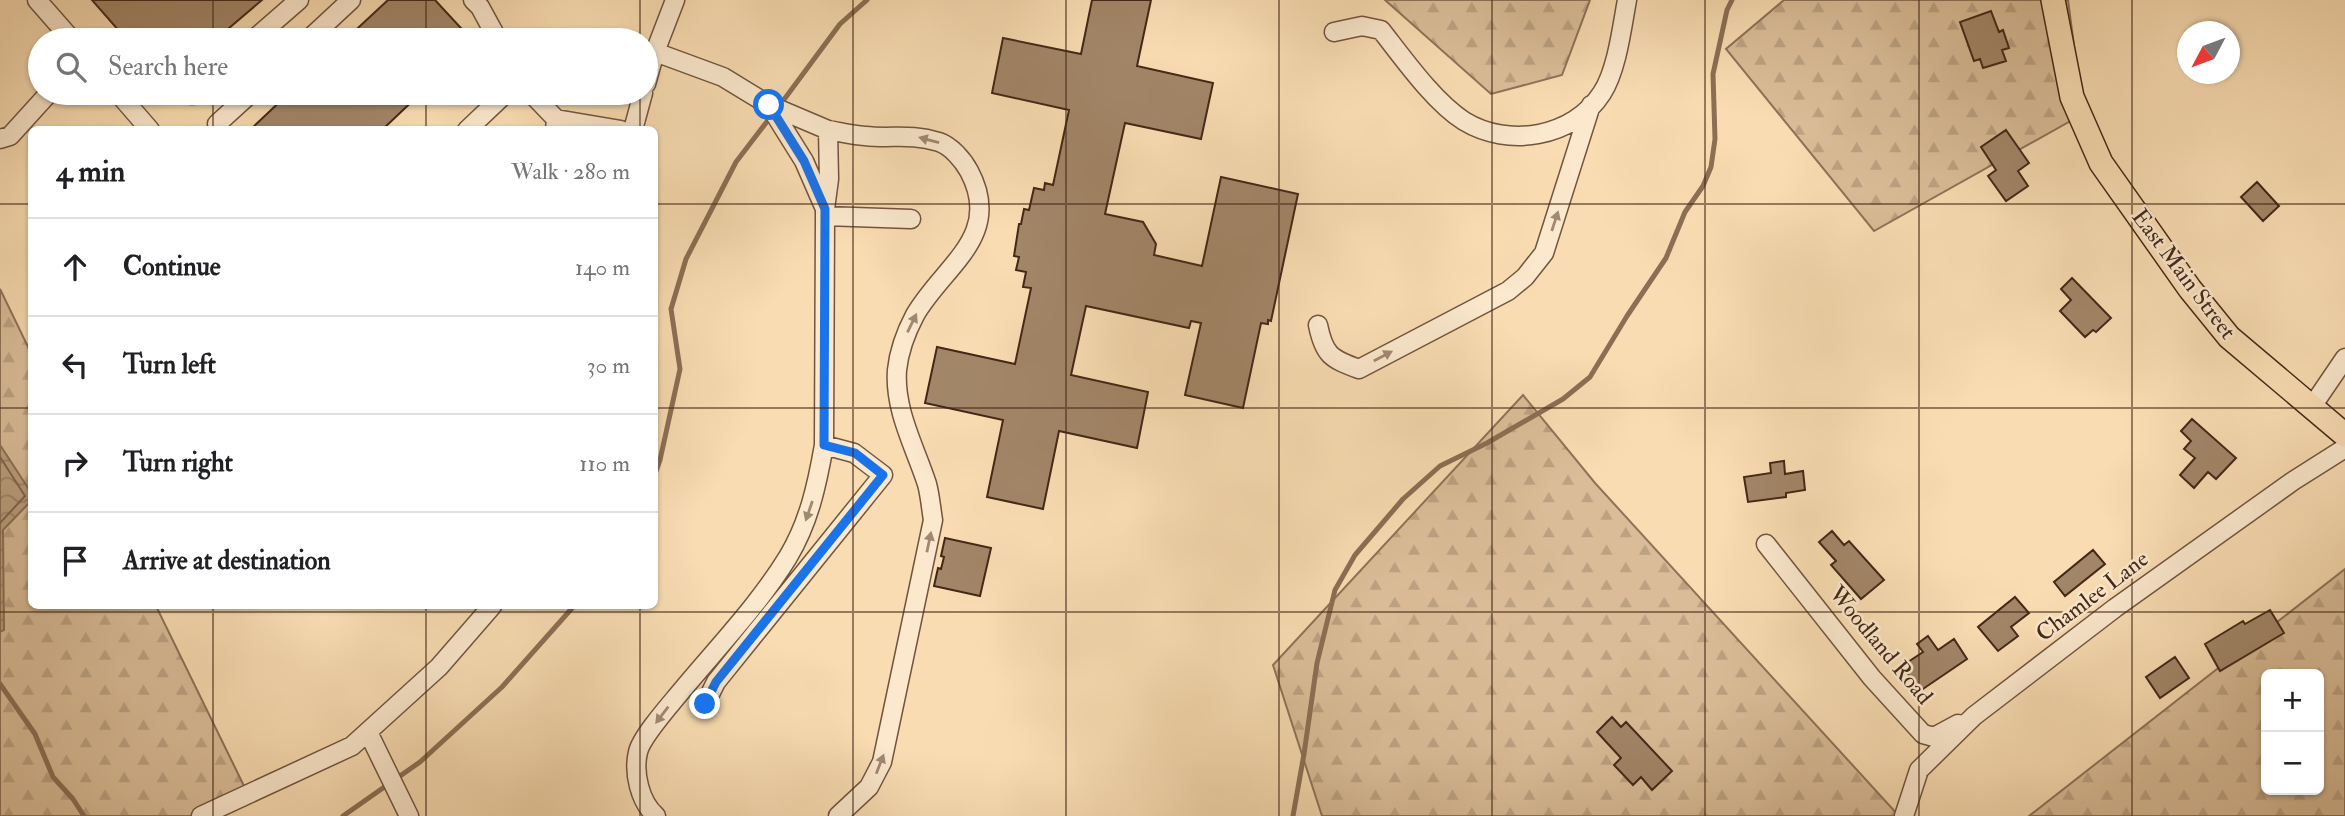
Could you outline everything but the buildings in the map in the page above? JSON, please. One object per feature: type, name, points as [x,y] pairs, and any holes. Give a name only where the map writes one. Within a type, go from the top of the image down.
[{"type":"main road","name":"East Main Street","points":[[2040,0],[2068,80]]},
{"type":"main road","name":"East Main Street","points":[[2053,0],[2072,97],[2101,163],[2190,289],[2229,337],[2345,435]]},
{"type":"street","points":[[37,0],[62,28]]},
{"type":"street","points":[[267,28],[299,0]]},
{"type":"street","points":[[320,28],[351,0]]},
{"type":"street","points":[[473,0],[491,28]]},
{"type":"street","points":[[658,44],[675,0]]},
{"type":"street","points":[[1334,32],[1362,26],[1381,30],[1426,87],[1464,121],[1506,137],[1549,133],[1581,116],[1602,92],[1619,48],[1627,0]]},
{"type":"street","points":[[658,53],[723,77],[769,105],[828,130],[867,136],[911,135],[943,143],[963,161],[977,187],[979,211],[974,236],[956,264],[916,313],[903,341],[897,372],[901,413],[928,487],[933,520],[882,762],[869,787],[838,816]]},
{"type":"street","points":[[0,139],[10,136],[38,105]]},
{"type":"street","points":[[128,105],[147,126]]},
{"type":"street","points":[[217,124],[238,105]]},
{"type":"street","points":[[471,126],[493,105]]},
{"type":"street","points":[[540,105],[555,124],[577,126]]},
{"type":"street","points":[[634,126],[640,105]]},
{"type":"street","points":[[769,105],[804,161],[825,212]]},
{"type":"street","points":[[1318,326],[1322,346],[1335,360],[1359,369],[1508,291],[1525,277],[1544,253],[1591,105]]},
{"type":"street","points":[[656,816],[650,810],[636,777],[638,750],[662,714],[788,557],[807,518],[817,487],[824,445],[828,130]]},
{"type":"street","points":[[825,212],[911,219]]},
{"type":"street","points":[[2311,408],[2345,358]]},
{"type":"street","points":[[705,704],[716,682],[883,475],[855,453],[824,445]]},
{"type":"street","name":"Chamlee Lane","points":[[1904,816],[1919,771],[1974,716],[2115,608],[2293,481],[2345,449]]},
{"type":"street","name":"Woodland Road","points":[[1766,544],[1872,678],[1923,734],[1934,737],[1974,716]]},
{"type":"street","points":[[201,816],[352,746],[439,667],[489,609]]},
{"type":"street","points":[[368,733],[409,816]]},
{"type":"green space","points":[[1385,0],[1590,0],[1562,75],[1491,94]]},
{"type":"green space","points":[[1784,0],[2068,0],[2083,114],[1874,231],[1726,49]]},
{"type":"green space","points":[[0,289],[28,347],[28,609],[157,609],[246,790],[200,816],[0,816]]},
{"type":"green space","points":[[1523,395],[1595,483],[1899,816],[1322,816],[1273,665]]},
{"type":"green space","points":[[2345,569],[2345,816],[2029,816]]},
{"type":"water","points":[[0,445],[28,488],[28,504],[3,530],[4,630],[0,632]]},
{"type":"waterway","points":[[780,105],[840,24],[867,0]]},
{"type":"waterway","points":[[1293,816],[1317,663],[1335,590],[1355,555],[1403,499],[1440,466],[1487,443],[1563,399],[1590,377],[1666,258],[1685,212],[1703,186],[1711,167],[1715,139],[1713,74],[1727,10],[1732,0]]},
{"type":"waterway","points":[[658,466],[680,369],[671,309],[686,259],[736,162],[772,115]]},
{"type":"waterway","points":[[343,816],[420,762],[502,687],[571,609]]},
{"type":"waterway","points":[[0,684],[35,734],[53,777],[84,816]]},
{"type":"route","points":[[705,704],[716,682],[883,475],[855,453],[824,445],[825,209],[804,161],[769,105]]}]
